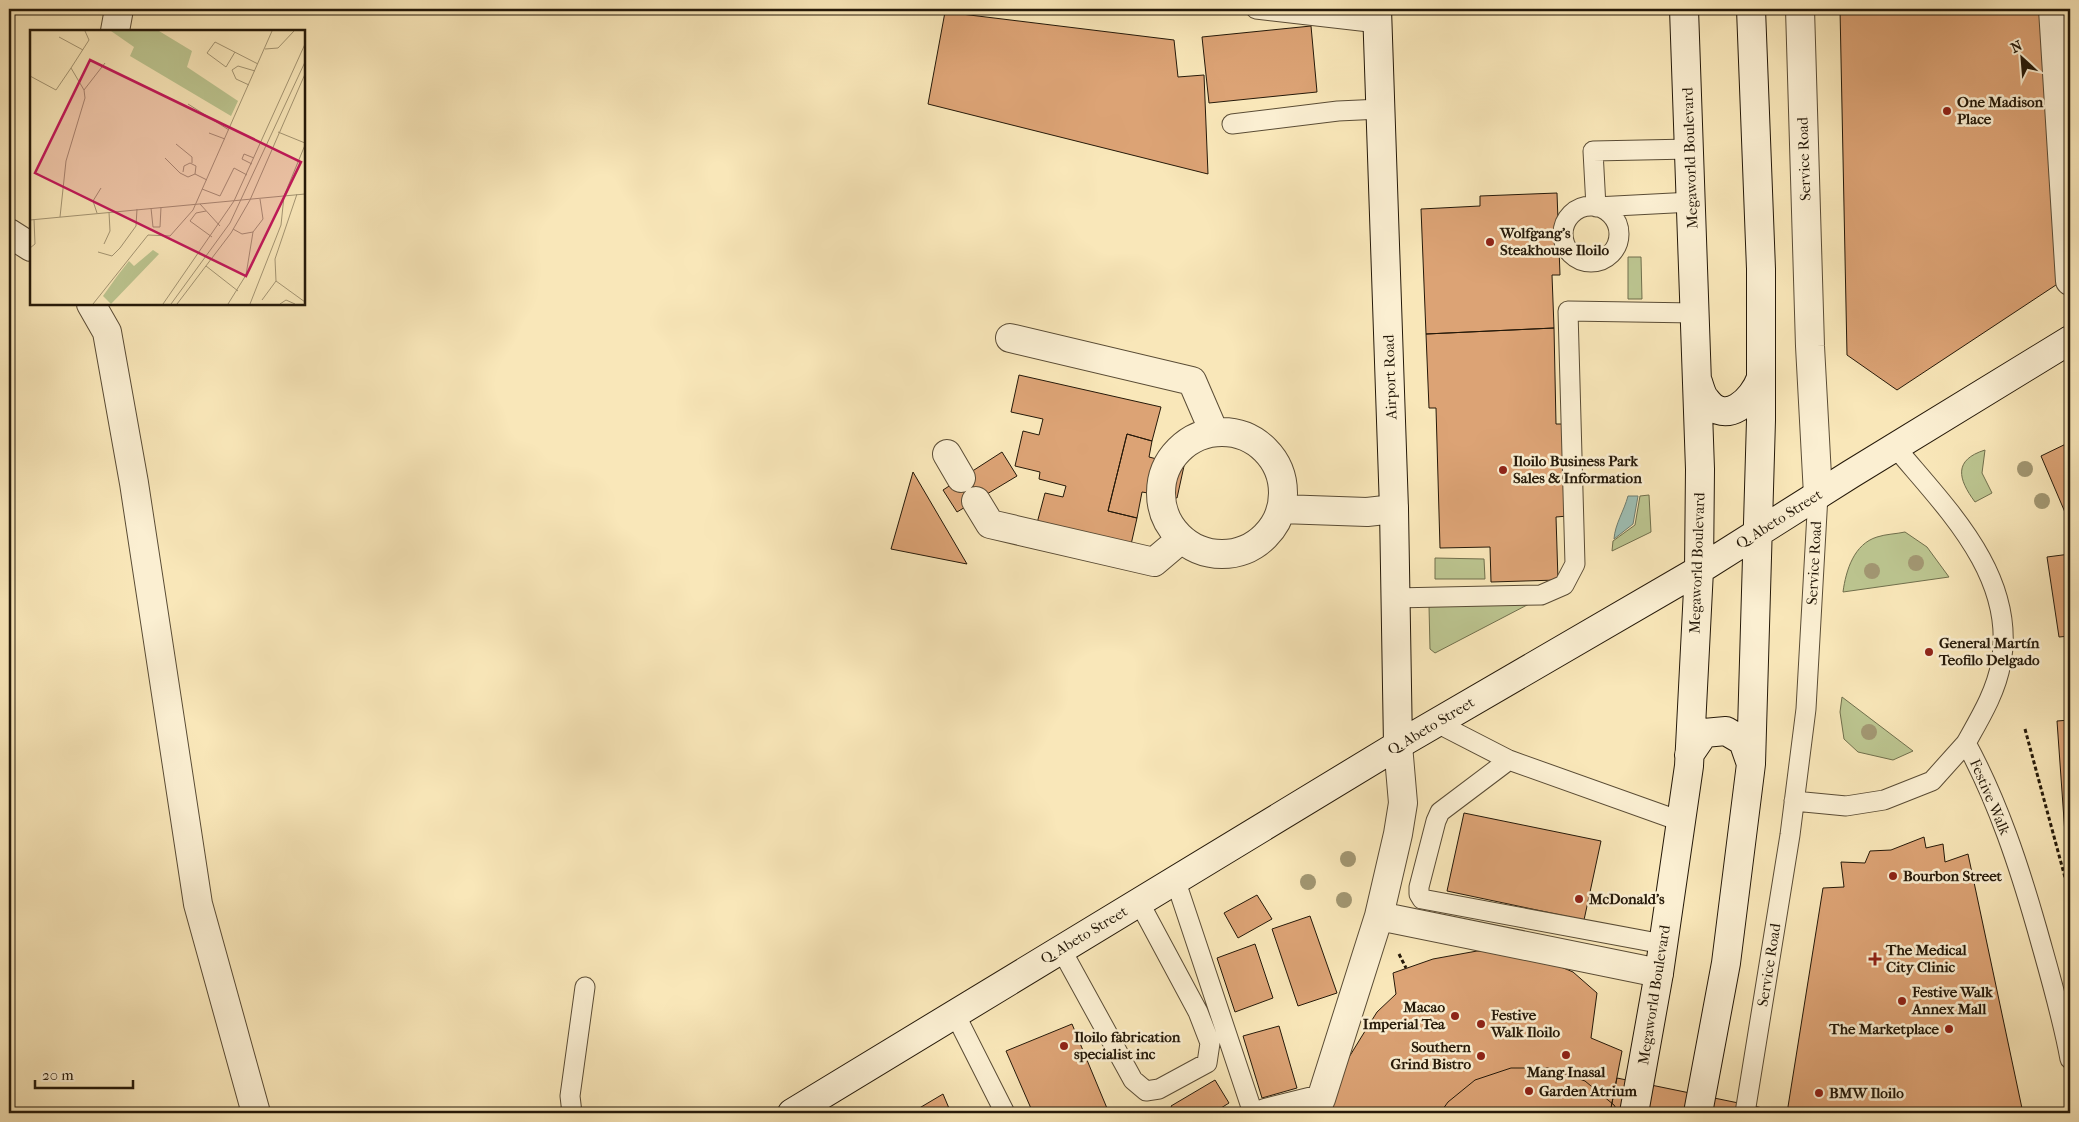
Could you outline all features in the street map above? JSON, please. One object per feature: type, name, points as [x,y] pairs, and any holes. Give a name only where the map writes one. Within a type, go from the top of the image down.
[{"type":"street","points":[[115,30],[119,9]]},
{"type":"street","name":"Megaworld Boulevard","points":[[1634,1113],[1659,973],[1689,755],[1699,570],[1700,469],[1698,382],[1684,9]]},
{"type":"street","points":[[1698,1113],[1726,963],[1751,764],[1758,532],[1761,269],[1751,9]]},
{"type":"street","name":"Service Road","points":[[1800,9],[1809,327],[1818,496]]},
{"type":"street","points":[[2053,9],[2062,208],[2070,281]]},
{"type":"street","name":"Airport Road","points":[[1265,1113],[1321,1099],[1379,916],[1403,803],[1398,745],[1394,598],[1394,509],[1378,16]]},
{"type":"street","points":[[9,233],[30,245]]},
{"type":"street","points":[[92,305],[107,332],[109,341],[134,483],[198,904],[256,1113]]},
{"type":"street","points":[[1010,338],[1192,381],[1214,432]]},
{"type":"street","name":"Q. Abeto Street","points":[[792,1113],[1435,722],[1699,570],[2070,340]]},
{"type":"street","points":[[1698,382],[1706,401],[1718,409],[1731,411],[1747,402],[1756,392],[1761,378]]},
{"type":"street","points":[[1214,432],[1235,433],[1254,440],[1270,454],[1280,472],[1284,492],[1281,509],[1271,530],[1256,545],[1237,553],[1217,555],[1198,551],[1180,540],[1168,524],[1161,506],[1160,485],[1166,466],[1178,450],[1194,438],[1214,432]]},
{"type":"street","points":[[947,454],[961,478]]},
{"type":"street","points":[[976,501],[990,524],[1154,562],[1180,540]]},
{"type":"street","points":[[1281,509],[1367,512],[1394,509]]},
{"type":"street","points":[[1689,755],[1704,733],[1726,731],[1743,741],[1751,764]]},
{"type":"street","points":[[1379,916],[1659,973]]},
{"type":"lane","points":[[1256,9],[1378,16]]},
{"type":"lane","points":[[1232,124],[1338,111],[1381,109]]},
{"type":"lane","points":[[1690,149],[1593,151],[1596,206],[1692,202]]},
{"type":"lane","points":[[1394,598],[1541,595],[1564,585],[1575,564],[1568,311],[1695,313]]},
{"type":"lane","name":"Festive Walk","points":[[1896,448],[1964,530],[1987,569],[1998,600],[2002,632],[2002,663],[1988,705],[1966,743],[1985,778],[2023,882],[2062,1017],[2070,1059]]},
{"type":"lane","name":"Service Road","points":[[1745,1113],[1794,801],[1806,709],[1818,496]]},
{"type":"lane","points":[[1435,722],[1509,760],[1680,821]]},
{"type":"lane","points":[[1794,801],[1846,806],[1884,800],[1932,781],[1966,743]]},
{"type":"lane","points":[[1509,760],[1440,812],[1419,887],[1418,894],[1422,899],[1663,944]]},
{"type":"lane","points":[[1175,879],[1253,1113]]},
{"type":"lane","points":[[1061,949],[1132,1080],[1146,1091],[1159,1090],[1206,1063],[1210,1042],[1198,1012],[1139,902]]},
{"type":"lane","points":[[572,1113],[570,1096],[585,987]]},
{"type":"lane","points":[[955,1014],[1005,1113]]},
{"type":"path","points":[[2025,729],[2070,896]]},
{"type":"green space","points":[[1628,257],[1641,257],[1642,299],[1628,299]]},
{"type":"green space","points":[[1985,450],[1982,473],[1992,493],[1975,502],[1962,478],[1963,465],[1975,454]]},
{"type":"green space","points":[[1649,495],[1651,532],[1612,551],[1613,541],[1635,525],[1640,496]]},
{"type":"green space","points":[[1905,532],[1927,547],[1949,577],[1843,592],[1846,575],[1852,559],[1862,545],[1877,537]]},
{"type":"green space","points":[[1435,558],[1484,559],[1485,579],[1435,579]]},
{"type":"green space","points":[[1529,604],[1435,653],[1430,649],[1429,606]]},
{"type":"green space","points":[[1842,697],[1913,751],[1893,760],[1858,752],[1844,739],[1840,712]]},
{"type":"water","points":[[1628,496],[1638,496],[1633,524],[1614,539],[1616,528]]},
{"type":"building","name":"One Madison Place","points":[[1840,9],[2047,9],[2062,281],[1897,390],[1847,355]]},
{"type":"building","points":[[945,12],[1174,40],[1178,77],[1204,75],[1208,174],[928,104]]},
{"type":"building","points":[[1311,26],[1317,92],[1209,103],[1202,37]]},
{"type":"building","name":"Wolfgang's Steakhouse Iloilo","points":[[1557,193],[1560,275],[1552,275],[1554,328],[1426,334],[1421,209],[1480,206],[1480,196]]},
{"type":"building","name":"Iloilo Business Park Sales & Information","points":[[1554,328],[1556,424],[1566,424],[1568,516],[1556,517],[1558,580],[1491,582],[1490,547],[1440,548],[1436,408],[1429,408],[1426,334]]},
{"type":"building","points":[[1019,375],[1161,407],[1152,441],[1127,434],[1108,511],[1137,518],[1130,549],[1036,527],[1045,493],[1063,497],[1066,486],[1039,479],[1040,472],[1015,466],[1023,431],[1039,435],[1043,419],[1011,412]]},
{"type":"building","points":[[1127,434],[1152,441],[1149,457],[1184,466],[1177,498],[1142,492],[1137,518],[1108,511]]},
{"type":"building","points":[[2070,442],[2070,524],[2041,456]]},
{"type":"building","points":[[1002,452],[1017,476],[957,512],[943,490]]},
{"type":"building","points":[[913,472],[967,564],[891,549]]},
{"type":"building","points":[[2070,554],[2070,636],[2059,637],[2047,557]]},
{"type":"building","points":[[2070,720],[2070,834],[2065,834],[2057,721]]},
{"type":"building","points":[[1464,813],[1601,841],[1584,920],[1447,891]]},
{"type":"building","name":"Festive Walk Annex Mall","points":[[1924,837],[1926,848],[1943,844],[1945,862],[1968,854],[2023,1113],[1787,1113],[1823,888],[1844,887],[1841,862],[1865,863],[1870,851],[1891,850]]},
{"type":"building","points":[[1257,895],[1272,919],[1238,938],[1224,913]]},
{"type":"building","points":[[1310,916],[1337,993],[1298,1006],[1272,929]]},
{"type":"building","points":[[1255,944],[1273,998],[1235,1012],[1217,958]]},
{"type":"building","name":"Festive Walk Iloilo","points":[[1477,951],[1520,953],[1547,961],[1573,972],[1597,993],[1591,1038],[1622,1051],[1610,1113],[1324,1113],[1343,1067],[1377,1012],[1396,994],[1393,973],[1433,959]]},
{"type":"building","points":[[1072,1024],[1109,1113],[1033,1113],[1006,1051]]},
{"type":"building","points":[[1279,1026],[1297,1088],[1262,1098],[1243,1036]]},
{"type":"building","name":"Garden Atrium","points":[[1511,1068],[1549,1068],[1585,1081],[1614,1105],[1619,1113],[1440,1113],[1448,1102],[1475,1080]]},
{"type":"building","points":[[1617,1078],[1787,1113],[1610,1113]]},
{"type":"building","points":[[1215,1080],[1229,1103],[1213,1113],[1175,1113],[1171,1106]]},
{"type":"building","points":[[943,1094],[951,1113],[911,1113]]},
{"type":"place","name":"One Madison Place","points":[[1947,111]]},
{"type":"place","name":"Wolfgang's Steakhouse Iloilo","points":[[1490,242]]},
{"type":"place","name":"Iloilo Business Park Sales & Information","points":[[1503,470]]},
{"type":"place","name":"General Martín Teofilo Delgado","points":[[1929,652]]},
{"type":"place","name":"Bourbon Street","points":[[1893,876]]},
{"type":"place","name":"McDonald's","points":[[1579,899]]},
{"type":"place","name":"The Medical City Clinic","points":[[1875,959]]},
{"type":"place","name":"Festive Walk Annex Mall","points":[[1902,1001]]},
{"type":"place","name":"Macao Imperial Tea","points":[[1455,1016]]},
{"type":"place","name":"Festive Walk Iloilo","points":[[1481,1024]]},
{"type":"place","name":"The Marketplace","points":[[1949,1029]]},
{"type":"place","name":"Iloilo fabrication specialist inc","points":[[1064,1046]]},
{"type":"place","name":"Mang Inasal","points":[[1566,1055]]},
{"type":"place","name":"Southern Grind Bistro","points":[[1481,1056]]},
{"type":"place","name":"Garden Atrium","points":[[1529,1091]]},
{"type":"place","name":"BMW Iloilo","points":[[1819,1093]]}]
